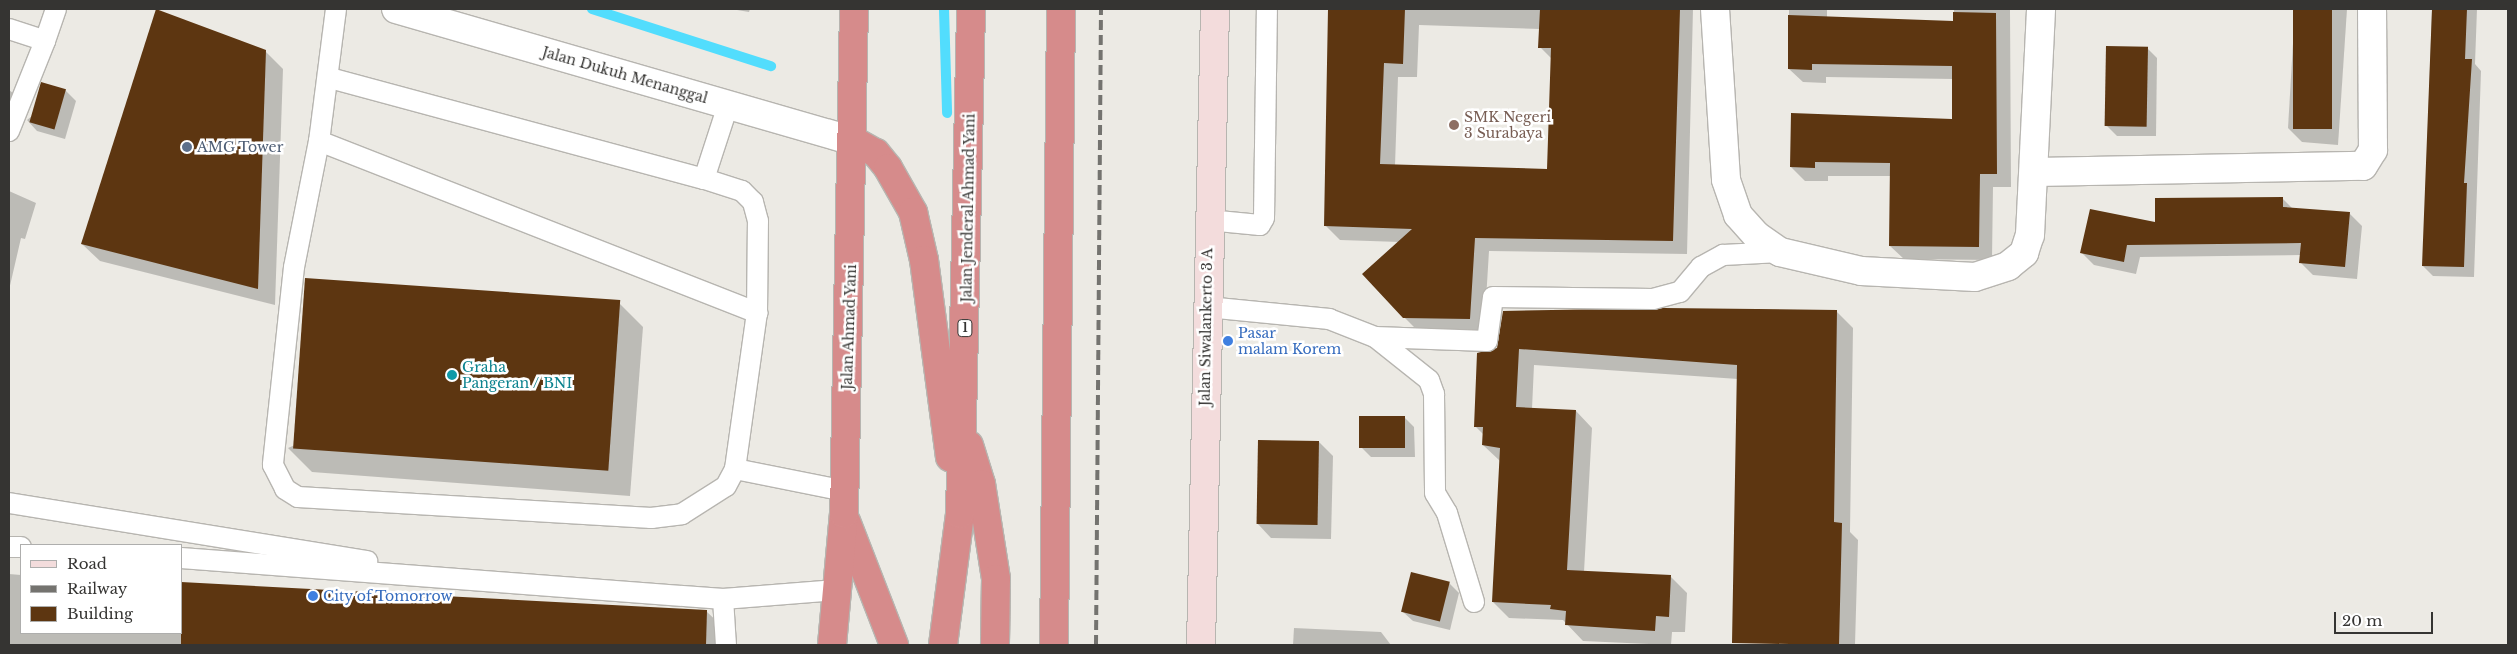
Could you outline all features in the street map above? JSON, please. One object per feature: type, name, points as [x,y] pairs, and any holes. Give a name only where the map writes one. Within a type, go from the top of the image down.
[{"type":"highway","name":"Jalan Ahmad Yani","points":[[832,645],[844,503],[854,141],[854,9]]},
{"type":"highway","name":"Jalan Jenderal Ahmad Yani","points":[[943,645],[960,514],[971,9]]},
{"type":"highway","points":[[1054,645],[1061,9]]},
{"type":"highway","points":[[854,141],[876,153],[888,168],[913,212],[924,260],[942,412],[960,514]]},
{"type":"highway","points":[[962,423],[981,484],[996,579],[995,645]]},
{"type":"highway","points":[[844,503],[894,645]]},
{"type":"main road","name":"Jalan Siwalankerto 3 A","points":[[1201,645],[1208,220],[1215,9]]},
{"type":"street","name":"Jalan Dukuh Menanggal","points":[[396,9],[854,141]]},
{"type":"street","points":[[1715,9],[1726,180],[1738,215],[1780,252],[1861,271],[1975,277],[2008,266],[2024,253],[2034,219],[2041,9]]},
{"type":"street","points":[[2036,172],[2344,170],[2363,166],[2372,150],[2372,9]]},
{"type":"lane","points":[[9,131],[56,9]]},
{"type":"lane","points":[[330,78],[704,179],[742,191],[753,202],[758,221],[757,313],[735,469],[726,486],[707,501],[682,514],[651,518],[298,497],[285,489],[273,465],[294,267],[330,78],[336,9]]},
{"type":"lane","points":[[1208,220],[1260,225],[1264,218],[1267,9]]},
{"type":"lane","points":[[9,30],[45,41]]},
{"type":"lane","points":[[704,179],[728,104]]},
{"type":"lane","points":[[319,141],[757,313]]},
{"type":"lane","points":[[1207,307],[1298,313],[1375,337],[1487,341],[1493,297],[1653,299],[1680,292],[1701,267],[1723,255],[1780,252]]},
{"type":"lane","points":[[1375,337],[1429,380],[1434,394],[1435,492],[1447,513],[1474,602]]},
{"type":"lane","points":[[735,469],[844,503]]},
{"type":"lane","points":[[9,503],[472,580]]},
{"type":"lane","points":[[182,558],[723,598],[837,590]]},
{"type":"lane","points":[[723,598],[726,645]]},
{"type":"building","name":"AMG Tower","points":[[156,9],[266,50],[258,289],[81,244]]},
{"type":"building","points":[[1328,9],[1405,9],[1403,64],[1384,63],[1380,164],[1547,169],[1551,48],[1538,48],[1540,9],[1680,9],[1673,241],[1475,238],[1470,319],[1403,318],[1362,274],[1412,229],[1324,226]]},
{"type":"building","points":[[2293,9],[2332,9],[2332,129],[2293,129]]},
{"type":"building","points":[[2432,9],[2467,9],[2465,59],[2472,59],[2464,183],[2467,183],[2464,267],[2422,266]]},
{"type":"building","points":[[1953,12],[1996,13],[1997,174],[1980,174],[1979,247],[1889,246],[1890,163],[1815,162],[1815,168],[1790,167],[1791,113],[1952,119],[1952,66],[1812,64],[1812,70],[1788,69],[1788,15],[1953,21]]},
{"type":"building","points":[[2106,46],[2148,47],[2147,127],[2105,126]]},
{"type":"building","points":[[41,82],[66,89],[54,130],[29,122]]},
{"type":"building","points":[[2283,197],[2283,207],[2350,212],[2345,267],[2299,263],[2301,243],[2127,245],[2124,262],[2080,253],[2090,209],[2155,222],[2155,198]]},
{"type":"building","name":"Graha Pangeran / BNI","points":[[305,278],[620,300],[608,471],[293,449]]},
{"type":"building","points":[[1664,308],[1837,310],[1834,522],[1842,523],[1839,645],[1732,643],[1737,365],[1519,349],[1516,407],[1576,410],[1567,570],[1671,575],[1669,617],[1656,616],[1655,631],[1565,625],[1566,611],[1550,609],[1551,605],[1492,602],[1500,448],[1482,445],[1483,427],[1474,427],[1477,353],[1497,348],[1503,311]]},
{"type":"building","points":[[1359,416],[1405,416],[1405,448],[1359,448]]},
{"type":"building","points":[[1258,440],[1319,441],[1318,525],[1257,524]]},
{"type":"building","points":[[1411,572],[1450,582],[1440,621],[1401,612]]},
{"type":"building","name":"City of Tomorrow","points":[[182,582],[707,610],[706,645],[181,645]]},
{"type":"waterway","points":[[592,9],[771,66]]},
{"type":"waterway","points":[[944,9],[947,113]]},
{"type":"railway","points":[[1096,645],[1101,9]]},
{"type":"place","name":"SMK Negeri 3 Surabaya","points":[[1454,125]]},
{"type":"place","name":"AMG Tower","points":[[187,147]]},
{"type":"place","name":"Pasar malam Korem","points":[[1228,341]]},
{"type":"place","name":"Graha Pangeran / BNI","points":[[452,375]]},
{"type":"place","name":"City of Tomorrow","points":[[313,596]]}]
